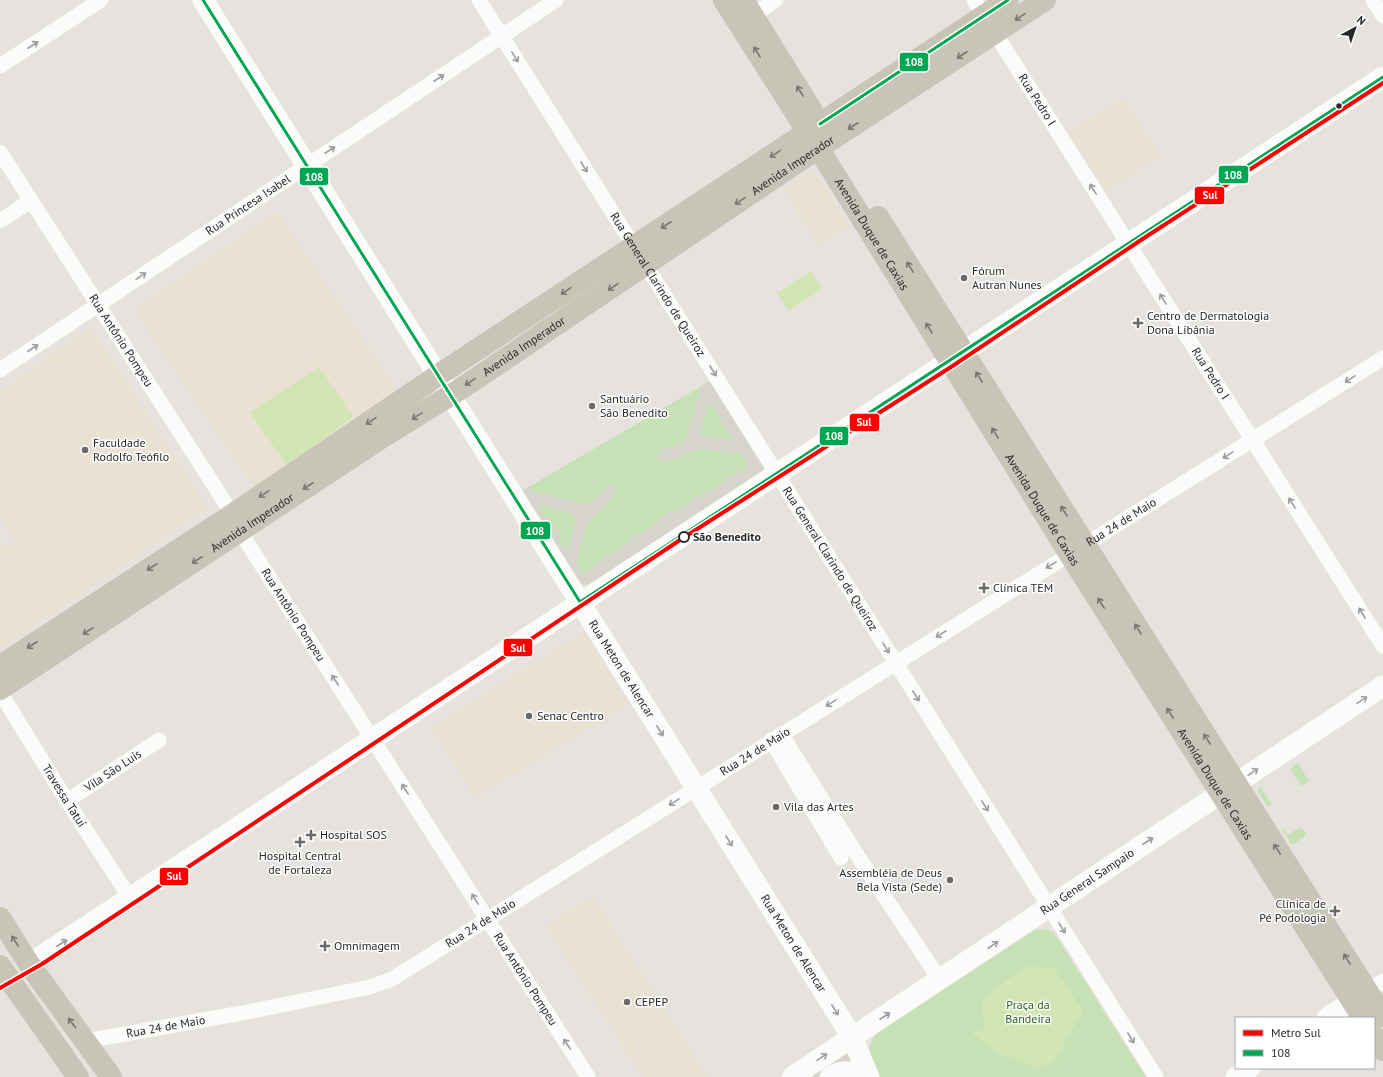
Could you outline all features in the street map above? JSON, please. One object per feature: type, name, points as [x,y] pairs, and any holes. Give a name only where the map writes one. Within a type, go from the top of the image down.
[{"type":"main road","name":"Avenida Duque de Caxias","points":[[724,0],[819,136],[1228,788],[1366,998],[1383,1016]]},
{"type":"main road","name":"Avenida Imperador","points":[[0,666],[450,395],[645,265],[819,136],[1008,0]]},
{"type":"main road","name":"Avenida Imperador","points":[[984,16],[1045,0]]},
{"type":"main road","name":"Avenida Duque de Caxias","points":[[748,8],[819,136]]},
{"type":"main road","name":"Avenida Imperador","points":[[0,690],[236,523],[438,375],[633,246],[819,136]]},
{"type":"main road","points":[[0,918],[29,964],[112,1077]]},
{"type":"main road","points":[[29,964],[3,976],[78,1077]]},
{"type":"main road","points":[[1375,1038],[1383,1050]]},
{"type":"street","points":[[0,66],[101,0]]},
{"type":"street","name":"Rua Meton de Alencar","points":[[204,0],[306,166],[852,1037],[869,1077]]},
{"type":"street","name":"Rua General Clarindo de Queiroz","points":[[479,0],[1156,1077]]},
{"type":"street","name":"Rua Princesa Isabel","points":[[0,370],[556,0]]},
{"type":"street","points":[[748,8],[776,0]]},
{"type":"street","points":[[1373,0],[1383,16]]},
{"type":"street","name":"Rua Pedro I","points":[[984,16],[1383,646]]},
{"type":"street","points":[[29,964],[1383,77]]},
{"type":"street","name":"Rua Antônio Pompeu","points":[[0,152],[373,738],[486,919],[588,1077]]},
{"type":"street","points":[[0,221],[30,201]]},
{"type":"street","name":"Rua 24 de Maio","points":[[86,1041],[370,987],[392,979],[1077,548],[1383,358]]},
{"type":"street","name":"Rua General Sampaio","points":[[792,1077],[1383,686]]},
{"type":"street","name":"Travessa Tatuí","points":[[0,690],[67,801],[130,898]]},
{"type":"street","points":[[776,737],[841,858]]},
{"type":"street","points":[[776,737],[940,980]]},
{"type":"street","name":"Vila São Luís","points":[[67,801],[159,740]]},
{"type":"street","points":[[1329,1017],[1366,998]]},
{"type":"street","points":[[1236,1077],[1248,1069]]},
{"type":"street","points":[[830,1077],[843,1071],[861,1077]]},
{"type":"shaded area","points":[[1123,98],[1161,156],[1106,191],[1068,133]]},
{"type":"shaded area","points":[[813,170],[849,226],[819,245],[784,190]]},
{"type":"shaded area","points":[[278,212],[398,391],[254,488],[134,309]]},
{"type":"shaded area","name":"Faculdade Rodolfo Teófilo","points":[[90,327],[208,507],[0,649],[0,549],[15,539],[0,517],[0,392]]},
{"type":"shaded area","points":[[710,381],[763,466],[763,470],[589,584],[580,584],[520,492],[529,487],[533,492],[587,504],[593,502],[610,484],[617,493],[588,522],[576,564],[579,571],[585,573],[589,572],[602,559],[621,549],[635,536],[650,529],[664,515],[687,505],[696,496],[714,489],[727,477],[746,469],[747,460],[740,453],[702,449],[663,463],[657,453],[685,441],[702,385]],"holes":[[[709,401],[716,410],[723,425],[734,441],[702,435],[701,429]],[[539,505],[570,512],[575,517],[576,520],[568,550],[561,545],[558,532],[553,523],[543,515]]]},
{"type":"shaded area","name":"Senac Centro","points":[[584,632],[628,704],[476,798],[431,728]]},
{"type":"shaded area","name":"CEPEP","points":[[593,897],[708,1077],[643,1077],[546,926]]},
{"type":"shaded area","points":[[849,1050],[861,1071],[821,1077],[808,1077]]},
{"type":"green space","points":[[811,271],[822,289],[788,311],[777,293]]},
{"type":"green space","points":[[319,367],[353,417],[287,466],[250,412]]},
{"type":"green space","points":[[710,381],[764,468],[763,470],[589,584],[583,585],[520,492]]},
{"type":"green space","points":[[1298,763],[1309,781],[1301,786],[1290,769]]},
{"type":"green space","points":[[1261,787],[1272,805],[1268,807],[1257,790]]},
{"type":"green space","points":[[1282,827],[1288,835],[1301,827],[1307,835],[1292,845],[1281,828]]},
{"type":"green space","name":"Praça da Bandeira","points":[[1046,929],[1054,933],[1146,1077],[877,1077],[870,1060],[869,1049],[877,1032],[1035,930]]},
{"type":"green space","points":[[1027,966],[1054,968],[1083,1011],[1055,1061],[1039,1069],[996,1052],[972,1033],[986,1027],[982,1016],[982,1005],[989,995]]},
{"type":"metro line","name":"Sul","points":[[0,988],[42,964],[683,538],[951,367],[1141,240],[1383,83]]},
{"type":"transit line","name":"108","points":[[203,0],[580,602],[1383,77]]},
{"type":"transit line","name":"108","points":[[820,124],[1008,0]]},
{"type":"place","name":"Fórum Autran Nunes","points":[[964,278]]},
{"type":"place","name":"Centro de Dermatologia Dona Libânia","points":[[1138,323]]},
{"type":"place","name":"Santuário São Benedito","points":[[592,406]]},
{"type":"place","name":"Faculdade Rodolfo Teófilo","points":[[85,450]]},
{"type":"place","name":"São Benedito","points":[[684,537]]},
{"type":"place","name":"Clínica TEM","points":[[984,588]]},
{"type":"place","name":"Senac Centro","points":[[529,716]]},
{"type":"place","name":"Vila das Artes","points":[[776,807]]},
{"type":"place","name":"Hospital SOS","points":[[311,835]]},
{"type":"place","name":"Hospital Central de Fortaleza","points":[[300,842]]},
{"type":"place","name":"Assembléia de Deus Bela Vista (Sede)","points":[[950,880]]},
{"type":"place","name":"Clínica de Pé Podologia","points":[[1335,911]]},
{"type":"place","name":"Omnimagem","points":[[325,946]]},
{"type":"place","name":"CEPEP","points":[[627,1002]]}]
